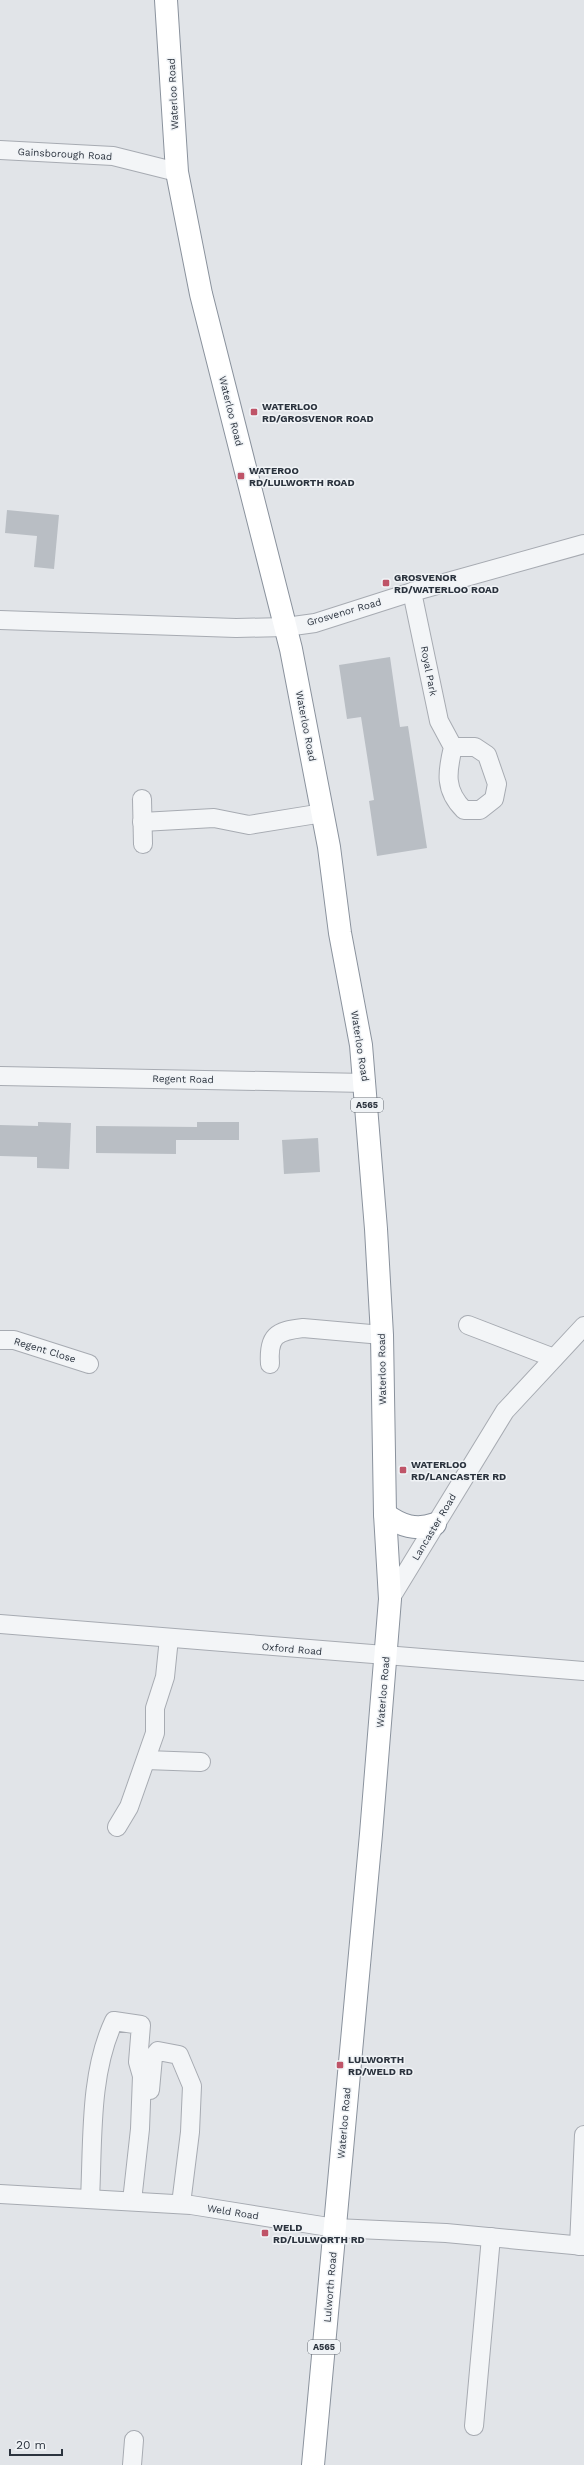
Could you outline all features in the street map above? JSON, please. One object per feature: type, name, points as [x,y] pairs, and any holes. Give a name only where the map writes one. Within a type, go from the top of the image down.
[{"type":"highway","name":"Waterloo Road","points":[[166,0],[177,172],[202,294],[286,627],[329,847],[340,933],[362,1045],[366,1083],[382,1335],[385,1514],[390,1599],[335,2228]]},
{"type":"highway","points":[[385,1514],[400,1523],[419,1529],[435,1524]]},
{"type":"highway","name":"Lulworth Road","points":[[313,2465],[335,2228]]},
{"type":"street","name":"Gainsborough Road","points":[[0,150],[113,156],[177,172]]},
{"type":"street","name":"Grosvenor Road","points":[[0,620],[229,628],[286,627],[315,623],[412,592],[584,544]]},
{"type":"street","name":"Royal Park","points":[[412,592],[439,721],[453,747]]},
{"type":"street","points":[[142,799],[143,844]]},
{"type":"street","points":[[142,822],[214,818],[249,825],[323,813]]},
{"type":"street","name":"Regent Road","points":[[0,1076],[366,1083]]},
{"type":"street","points":[[468,1325],[554,1358]]},
{"type":"street","name":"Lancaster Road","points":[[390,1599],[505,1411],[584,1326]]},
{"type":"street","points":[[270,1364],[270,1342],[290,1330],[303,1328],[382,1335]]},
{"type":"street","name":"Regent Close","points":[[0,1340],[14,1340],[89,1364]]},
{"type":"street","name":"Oxford Road","points":[[0,1624],[386,1657],[584,1672]]},
{"type":"street","points":[[117,1827],[129,1807],[155,1733],[155,1708],[165,1677],[169,1638]]},
{"type":"street","points":[[146,1760],[201,1762]]},
{"type":"street","points":[[90,2199],[97,2084],[106,2037],[114,2021],[141,2025],[138,2062],[142,2076],[137,2202]]},
{"type":"street","points":[[137,2202],[153,2057],[158,2051],[179,2055],[192,2086],[190,2132],[181,2204]]},
{"type":"street","points":[[581,2246],[584,2135]]},
{"type":"street","name":"Weld Road","points":[[0,2194],[181,2204],[335,2228],[491,2237],[581,2246]]},
{"type":"street","points":[[474,2426],[491,2237]]},
{"type":"street","points":[[132,2465],[134,2440]]},
{"type":"building","points":[[7,510],[59,515],[54,569],[34,567],[37,536],[5,533]]},
{"type":"building","points":[[390,657],[400,727],[408,726],[427,848],[377,856],[369,801],[374,800],[361,717],[347,719],[339,665]]},
{"type":"building","points":[[38,1122],[71,1123],[69,1169],[37,1168],[37,1157],[0,1156],[0,1125],[38,1126]]},
{"type":"building","points":[[197,1122],[239,1122],[239,1140],[176,1140],[176,1154],[96,1153],[96,1126],[197,1127]]},
{"type":"building","points":[[318,1138],[320,1172],[284,1174],[282,1140]]},
{"type":"place","name":"WATERLOO RD/GROSVENOR ROAD","points":[[254,412]]},
{"type":"place","name":"WATEROO RD/LULWORTH ROAD","points":[[241,476]]},
{"type":"place","name":"GROSVENOR RD/WATERLOO ROAD","points":[[386,583]]},
{"type":"place","name":"WATERLOO RD/LANCASTER RD","points":[[403,1470]]},
{"type":"place","name":"LULWORTH RD/WELD RD","points":[[340,2065]]},
{"type":"place","name":"WELD RD/LULWORTH RD","points":[[265,2233]]}]
